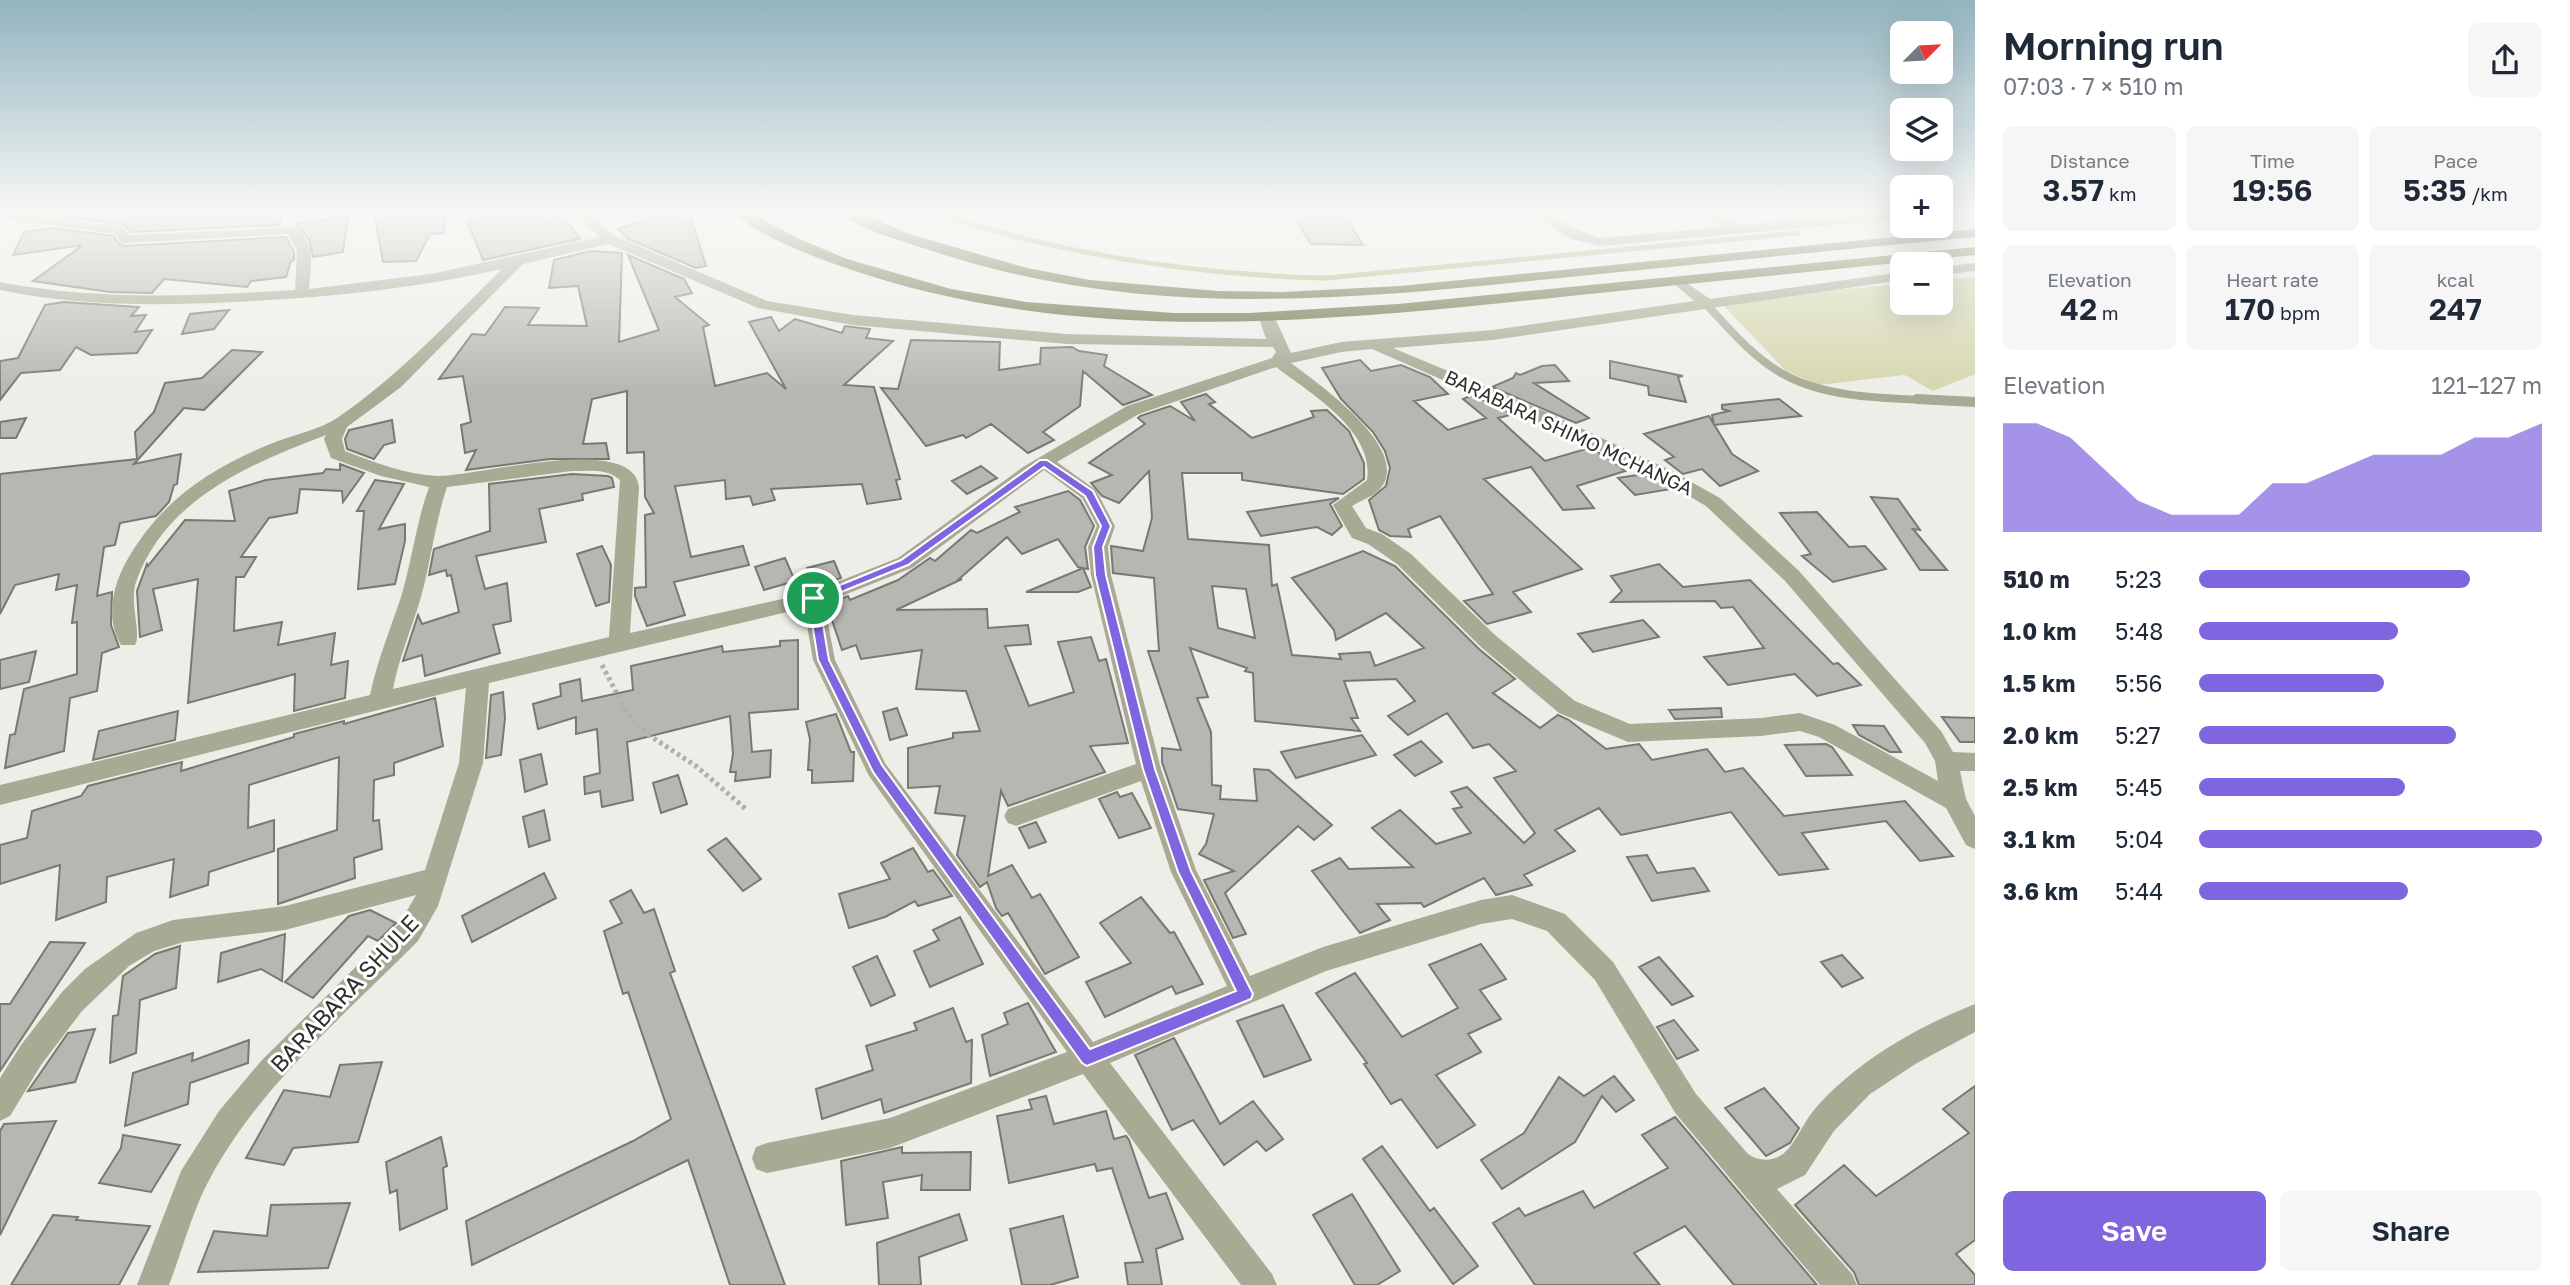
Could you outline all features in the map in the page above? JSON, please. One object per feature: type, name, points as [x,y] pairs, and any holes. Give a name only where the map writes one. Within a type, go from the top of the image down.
[{"type":"main road","points":[[866,272],[996,303],[1099,316],[1206,321],[1356,313],[1767,272]]},
{"type":"main road","points":[[1035,272],[1135,290],[1204,295],[1346,294],[1573,272]]},
{"type":"street","points":[[302,294],[303,272]]},
{"type":"street","points":[[0,286],[53,297],[182,301],[372,288],[461,272]]},
{"type":"street","points":[[128,640],[122,603],[127,582],[153,532],[175,506],[199,485],[222,471],[340,424],[395,384],[507,272]]},
{"type":"street","points":[[687,272],[764,305],[853,320],[1067,339],[1248,344],[1277,351],[1493,335],[1704,302],[1890,278]]},
{"type":"street","points":[[1678,281],[1704,302]]},
{"type":"street","points":[[1267,318],[1277,351],[1343,410],[1372,451],[1379,473],[1375,484],[1342,505],[1353,527],[1404,559],[1488,641],[1567,707],[1628,733],[1760,727],[1800,722],[1827,731],[1954,801]]},
{"type":"street","name":"BARABARA SHIMO MCHANGA","points":[[1371,344],[1538,415],[1664,474],[1713,502],[1792,576],[1933,737],[1946,761],[1954,801],[1975,838]]},
{"type":"street","points":[[0,795],[595,648],[813,598],[905,563],[1044,462],[1133,410],[1277,351]]},
{"type":"street","points":[[340,424],[332,439],[337,454],[401,476],[440,482],[558,467],[617,466],[624,471],[629,478],[629,489],[619,643]]},
{"type":"street","points":[[1044,462],[1089,494],[1106,526],[1098,547],[1101,575],[1149,769],[1184,872],[1245,994]]},
{"type":"street","points":[[379,703],[387,662],[411,596],[427,520],[440,482]]},
{"type":"street","points":[[813,598],[824,660],[877,769],[1087,1058],[1261,1285]]},
{"type":"street","name":"BARABARA SHULE","points":[[153,1285],[192,1182],[229,1121],[272,1070],[409,932],[425,906],[471,763],[478,679]]},
{"type":"street","points":[[1946,761],[1975,762]]},
{"type":"street","points":[[1016,816],[1149,769]]},
{"type":"street","points":[[0,1105],[55,1020],[104,971],[139,947],[172,933],[264,922],[435,880]]},
{"type":"street","points":[[767,1158],[890,1133],[1087,1058],[1245,994],[1323,959],[1482,912],[1511,907],[1556,922],[1604,971],[1686,1104],[1841,1285]]},
{"type":"street","points":[[1737,1165],[1753,1175],[1776,1174],[1794,1164],[1824,1121],[1860,1084],[1907,1053],[1975,1017]]},
{"type":"lane","points":[[1704,302],[1760,358],[1784,375],[1806,384],[1831,390],[1975,402]]},
{"type":"path","points":[[595,648],[627,713],[647,734],[696,766],[747,810]]},
{"type":"green space","points":[[1975,277],[1975,374],[1933,391],[1905,375],[1818,385],[1785,370],[1722,304],[1736,298],[1890,285],[1890,315],[1953,315],[1953,279]]},
{"type":"building","points":[[46,272],[288,272],[286,277],[251,281],[247,287],[164,279],[152,293],[110,292],[33,281]]},
{"type":"building","points":[[552,272],[621,272],[619,342],[659,330],[635,272],[668,272],[684,279],[692,293],[675,297],[709,325],[703,327],[715,386],[767,373],[786,389],[749,322],[771,317],[779,331],[795,319],[842,333],[845,326],[870,329],[866,338],[893,341],[844,385],[874,387],[900,479],[896,480],[901,499],[867,504],[862,484],[771,489],[775,500],[753,505],[750,496],[726,499],[725,480],[675,486],[691,557],[743,546],[749,565],[674,582],[685,615],[647,626],[635,596],[635,588],[646,587],[645,515],[654,513],[645,497],[644,452],[627,453],[627,391],[592,399],[583,444],[606,443],[609,459],[550,459],[466,470],[476,450],[465,453],[461,425],[471,422],[463,376],[439,379],[472,334],[485,335],[505,307],[539,308],[528,325],[587,326],[578,286],[549,288]]},
{"type":"building","points":[[64,302],[139,307],[131,316],[146,315],[135,332],[152,330],[137,353],[91,355],[76,347],[60,370],[21,373],[0,400],[0,361],[18,358],[45,305]]},
{"type":"building","points":[[229,310],[214,329],[182,334],[190,314]]},
{"type":"building","points":[[911,340],[1000,342],[999,370],[1040,364],[1041,348],[1072,347],[1079,351],[1107,355],[1104,366],[1152,395],[1123,405],[1083,371],[1080,406],[1043,432],[1054,440],[1028,453],[991,424],[966,438],[963,435],[926,446],[881,388],[898,389]]},
{"type":"building","points":[[232,350],[262,352],[204,410],[184,408],[134,464],[181,454],[177,484],[174,485],[169,502],[156,516],[120,523],[115,545],[104,547],[97,596],[112,592],[111,625],[119,647],[102,653],[97,691],[70,698],[64,751],[5,768],[10,735],[15,734],[24,689],[77,674],[77,622],[72,623],[77,585],[56,590],[59,574],[15,585],[0,614],[0,474],[137,459],[135,432],[154,412],[165,383],[202,378]]},
{"type":"building","points":[[1360,360],[1371,371],[1401,365],[1430,377],[1448,394],[1414,401],[1448,430],[1486,418],[1463,399],[1472,395],[1514,414],[1498,418],[1545,461],[1589,448],[1607,457],[1625,471],[1577,486],[1594,508],[1563,510],[1531,467],[1484,479],[1582,569],[1513,592],[1531,612],[1487,624],[1464,601],[1493,594],[1440,516],[1408,529],[1411,537],[1390,536],[1379,530],[1369,500],[1386,486],[1390,468],[1385,451],[1373,432],[1341,399],[1322,368]]},
{"type":"building","points":[[1610,361],[1683,376],[1678,377],[1686,402],[1649,395],[1648,386],[1610,378]]},
{"type":"building","points":[[1555,365],[1569,381],[1534,383],[1589,418],[1576,423],[1492,387],[1513,378],[1516,373],[1520,375],[1542,366]]},
{"type":"building","points":[[1206,394],[1215,402],[1209,404],[1252,438],[1314,417],[1311,411],[1327,410],[1349,431],[1364,463],[1364,479],[1343,494],[1242,480],[1242,473],[1182,473],[1188,539],[1269,545],[1272,586],[1277,584],[1292,655],[1341,659],[1339,654],[1370,652],[1375,666],[1424,648],[1386,613],[1336,640],[1334,630],[1292,578],[1363,551],[1395,566],[1479,649],[1515,679],[1493,693],[1540,728],[1558,715],[1569,720],[1606,749],[1639,744],[1652,760],[1707,749],[1725,772],[1743,768],[1784,816],[1905,801],[1953,856],[1920,861],[1886,821],[1802,833],[1828,869],[1779,875],[1731,812],[1621,835],[1599,808],[1555,830],[1575,851],[1524,875],[1532,885],[1496,895],[1484,878],[1424,907],[1421,903],[1377,904],[1390,920],[1360,933],[1312,871],[1340,858],[1349,869],[1413,867],[1372,828],[1400,810],[1436,844],[1471,833],[1453,809],[1462,807],[1451,792],[1467,787],[1524,843],[1535,833],[1494,778],[1516,771],[1489,744],[1473,748],[1447,713],[1408,735],[1388,716],[1415,701],[1396,679],[1344,681],[1358,718],[1351,718],[1360,731],[1255,721],[1253,673],[1245,671],[1247,668],[1190,648],[1208,697],[1197,698],[1211,732],[1212,785],[1221,786],[1220,799],[1257,801],[1254,769],[1269,770],[1332,825],[1314,840],[1298,826],[1225,893],[1246,934],[1233,938],[1204,880],[1234,871],[1199,854],[1206,844],[1214,814],[1178,809],[1162,762],[1162,748],[1181,750],[1148,651],[1159,651],[1154,578],[1113,573],[1111,546],[1143,551],[1152,518],[1149,471],[1119,503],[1102,496],[1091,483],[1112,475],[1089,463],[1145,424],[1138,418],[1140,416],[1170,406],[1195,421],[1181,402]],"holes":[[[1212,586],[1246,589],[1255,638],[1218,628]]]},
{"type":"building","points":[[1779,399],[1801,416],[1714,425],[1712,415],[1729,411],[1722,409],[1722,405]]},
{"type":"building","points":[[1709,416],[1732,454],[1758,471],[1720,486],[1702,469],[1683,474],[1665,460],[1674,457],[1644,434]]},
{"type":"building","points":[[26,418],[16,438],[0,438],[0,422]]},
{"type":"building","points":[[392,420],[395,442],[384,445],[374,459],[347,449],[345,439],[349,430]]},
{"type":"building","points":[[340,464],[364,473],[343,502],[342,491],[300,489],[297,513],[269,518],[241,557],[256,557],[244,577],[236,577],[234,631],[282,622],[278,645],[335,633],[331,665],[348,661],[345,698],[294,711],[295,674],[188,703],[198,579],[153,589],[162,630],[140,637],[137,591],[147,564],[148,566],[185,520],[235,521],[229,491],[266,480],[323,473],[326,469],[340,470]]},
{"type":"building","points":[[981,466],[997,478],[967,494],[952,481]]},
{"type":"building","points":[[572,474],[608,476],[612,478],[614,487],[582,494],[583,500],[539,509],[546,542],[476,556],[485,589],[507,583],[511,621],[493,625],[500,653],[425,676],[422,655],[403,661],[418,615],[422,624],[459,612],[451,575],[447,576],[446,570],[429,575],[434,549],[490,531],[489,484]]},
{"type":"building","points":[[1644,474],[1671,489],[1635,495],[1618,478]]},
{"type":"building","points":[[375,480],[404,484],[379,529],[405,524],[405,541],[395,584],[358,589],[364,511],[357,511]]},
{"type":"building","points":[[1068,491],[1080,500],[1094,526],[1085,547],[1088,569],[1078,567],[1058,539],[1022,554],[1007,537],[959,579],[962,579],[896,610],[987,609],[988,628],[1028,625],[1031,644],[1005,646],[1029,706],[1074,692],[1058,642],[1091,637],[1099,661],[1106,659],[1128,743],[1090,746],[1105,772],[1008,806],[1001,791],[988,876],[1012,865],[1032,898],[1040,894],[1079,957],[1045,974],[1008,913],[1002,916],[996,908],[987,882],[980,887],[957,855],[965,816],[935,813],[940,786],[908,788],[908,748],[953,738],[953,733],[980,731],[966,691],[916,689],[922,650],[861,659],[856,645],[842,650],[827,605],[848,596],[850,600],[898,580],[930,558],[935,561],[971,530],[977,533],[1020,512],[1015,507]]},
{"type":"building","points":[[1871,497],[1898,499],[1920,530],[1913,529],[1947,570],[1920,570]]},
{"type":"building","points":[[1339,498],[1330,504],[1342,526],[1332,535],[1317,527],[1261,536],[1247,512]]},
{"type":"building","points":[[1817,512],[1849,547],[1865,546],[1886,569],[1833,582],[1802,556],[1811,554],[1780,513]]},
{"type":"building","points":[[602,546],[611,565],[609,602],[596,606],[577,554]]},
{"type":"building","points":[[785,558],[795,581],[764,590],[755,567]]},
{"type":"building","points":[[834,561],[841,578],[814,587],[807,568]]},
{"type":"building","points":[[1659,564],[1683,587],[1750,580],[1833,664],[1838,663],[1861,685],[1817,696],[1795,674],[1728,685],[1704,657],[1764,648],[1733,607],[1721,608],[1715,601],[1611,602],[1622,591],[1611,576]]},
{"type":"building","points":[[1083,568],[1091,587],[1078,592],[1026,592]]},
{"type":"building","points":[[1643,620],[1659,637],[1593,652],[1578,634]]},
{"type":"building","points":[[798,640],[798,709],[749,713],[752,752],[771,750],[770,777],[735,781],[736,772],[730,772],[733,754],[730,716],[627,742],[633,800],[602,807],[600,791],[585,794],[584,777],[600,773],[597,729],[576,734],[576,717],[538,729],[533,704],[561,696],[560,684],[580,679],[582,701],[633,690],[631,666],[722,646],[723,652],[780,646],[780,641]]},
{"type":"building","points":[[36,651],[29,682],[0,689],[0,660]]},
{"type":"building","points":[[503,692],[505,718],[501,755],[486,758],[491,695]]},
{"type":"building","points":[[435,698],[443,746],[394,763],[394,775],[374,780],[373,821],[379,820],[382,849],[354,858],[355,878],[278,904],[278,849],[337,830],[339,757],[249,785],[248,828],[274,820],[274,851],[209,872],[208,885],[170,897],[174,859],[107,877],[106,902],[56,920],[60,865],[0,884],[0,845],[27,838],[32,811],[81,796],[88,786],[182,762],[181,771],[294,737],[294,734],[344,721],[344,724]]},
{"type":"building","points":[[897,708],[907,735],[890,740],[883,712]]},
{"type":"building","points":[[1721,708],[1722,717],[1675,719],[1669,710]]},
{"type":"building","points":[[178,711],[175,740],[93,760],[99,731]]},
{"type":"building","points":[[836,714],[851,752],[854,752],[853,781],[812,783],[812,770],[808,770],[810,739],[806,722]]},
{"type":"building","points":[[1942,717],[1975,718],[1975,742],[1960,742]]},
{"type":"building","points":[[1853,725],[1884,726],[1901,752],[1890,752],[1859,735]]},
{"type":"building","points":[[1362,735],[1376,755],[1296,778],[1281,752]]},
{"type":"building","points":[[1421,741],[1442,762],[1415,776],[1394,755]]},
{"type":"building","points":[[1826,744],[1832,747],[1852,775],[1806,776],[1785,745]]},
{"type":"building","points":[[541,754],[547,784],[525,792],[520,760]]},
{"type":"building","points":[[678,775],[687,804],[661,813],[653,783]]},
{"type":"building","points":[[1117,792],[1120,797],[1132,793],[1151,828],[1119,838],[1099,799]]},
{"type":"building","points":[[544,810],[550,840],[529,847],[523,817]]},
{"type":"building","points":[[1036,822],[1046,842],[1029,848],[1019,828]]},
{"type":"building","points":[[726,838],[761,879],[743,891],[708,850]]},
{"type":"building","points":[[913,848],[928,872],[933,870],[952,896],[918,906],[915,901],[885,917],[849,928],[839,894],[890,879],[881,863]]},
{"type":"building","points":[[1647,855],[1657,873],[1694,868],[1709,891],[1652,901],[1627,857]]},
{"type":"building","points":[[544,873],[556,898],[472,942],[462,916]]},
{"type":"building","points":[[631,890],[644,913],[654,909],[675,971],[670,973],[785,1285],[730,1285],[688,1160],[472,1265],[466,1221],[633,1141],[671,1119],[628,992],[623,994],[604,931],[622,923],[610,901]]},
{"type":"building","points":[[1141,897],[1170,933],[1174,932],[1203,984],[1176,994],[1172,986],[1105,1017],[1086,982],[1131,963],[1100,923]]},
{"type":"building","points":[[370,910],[396,923],[378,941],[368,936],[313,998],[285,982],[349,916]]},
{"type":"building","points":[[960,917],[983,964],[930,987],[914,951],[939,940],[933,930]]},
{"type":"building","points":[[285,934],[282,981],[261,969],[218,982],[221,953]]},
{"type":"building","points":[[50,942],[85,943],[0,1071],[0,1004],[10,1004]]},
{"type":"building","points":[[1481,944],[1506,979],[1480,990],[1501,1019],[1468,1034],[1481,1052],[1436,1075],[1475,1125],[1437,1148],[1401,1099],[1391,1104],[1364,1064],[1367,1063],[1316,993],[1355,973],[1402,1037],[1458,1008],[1429,965]]},
{"type":"building","points":[[180,946],[176,988],[140,1000],[136,1053],[110,1063],[113,1016],[118,1015],[123,976],[155,954]]},
{"type":"building","points":[[1842,955],[1863,978],[1842,987],[1821,962]]},
{"type":"building","points":[[877,956],[895,995],[871,1006],[853,967]]},
{"type":"building","points":[[1659,957],[1693,996],[1672,1005],[1639,967]]},
{"type":"building","points":[[1028,1003],[1056,1052],[990,1076],[982,1035],[1008,1024],[1004,1013]]},
{"type":"building","points":[[1283,1005],[1311,1060],[1264,1077],[1237,1021]]},
{"type":"building","points":[[953,1008],[966,1042],[972,1040],[971,1083],[884,1113],[881,1099],[822,1119],[816,1089],[873,1070],[866,1046],[917,1030],[914,1023]]},
{"type":"building","points":[[1674,1020],[1698,1050],[1677,1059],[1657,1027]]},
{"type":"building","points":[[95,1029],[75,1082],[28,1091],[68,1033]]},
{"type":"building","points":[[1174,1038],[1220,1124],[1253,1101],[1283,1139],[1266,1151],[1257,1141],[1224,1165],[1193,1120],[1172,1130],[1135,1055]]},
{"type":"building","points":[[249,1040],[248,1063],[190,1083],[188,1104],[125,1126],[133,1073],[193,1053],[192,1061]]},
{"type":"building","points":[[382,1062],[358,1142],[293,1148],[284,1165],[246,1158],[284,1090],[330,1097],[340,1065]]},
{"type":"building","points":[[1614,1076],[1634,1100],[1616,1112],[1602,1096],[1575,1142],[1502,1189],[1481,1160],[1524,1133],[1559,1077],[1584,1096]]},
{"type":"building","points":[[1975,1086],[1975,1240],[1956,1254],[1975,1275],[1975,1285],[1859,1285],[1854,1272],[1795,1205],[1844,1165],[1876,1196],[1969,1133],[1943,1109]]},
{"type":"building","points":[[1764,1088],[1799,1128],[1790,1143],[1766,1156],[1725,1108]]},
{"type":"building","points":[[1046,1096],[1054,1124],[1106,1111],[1114,1139],[1126,1136],[1129,1140],[1149,1198],[1166,1193],[1183,1239],[1156,1249],[1162,1285],[1128,1285],[1125,1263],[1143,1262],[1112,1168],[1097,1171],[1095,1164],[1009,1183],[997,1116],[1032,1109],[1029,1100]]},
{"type":"building","points":[[1675,1117],[1817,1285],[1734,1285],[1685,1226],[1634,1253],[1660,1285],[1535,1285],[1493,1223],[1519,1208],[1525,1216],[1583,1191],[1594,1208],[1668,1168],[1642,1135]]},
{"type":"building","points":[[56,1121],[0,1235],[0,1131],[4,1124]]},
{"type":"building","points":[[123,1135],[180,1145],[151,1192],[99,1183],[121,1148]]},
{"type":"building","points":[[441,1137],[447,1166],[443,1168],[447,1209],[400,1230],[397,1190],[390,1193],[386,1162]]},
{"type":"building","points":[[1382,1146],[1430,1211],[1434,1208],[1478,1266],[1453,1284],[1363,1159]]},
{"type":"building","points":[[902,1147],[902,1153],[971,1152],[970,1190],[921,1190],[922,1175],[883,1182],[888,1218],[846,1225],[841,1161]]},
{"type":"building","points":[[1352,1194],[1400,1271],[1377,1285],[1355,1285],[1313,1215]]},
{"type":"building","points":[[350,1203],[328,1268],[198,1272],[214,1231],[267,1236],[271,1205]]},
{"type":"building","points":[[959,1214],[967,1240],[919,1257],[921,1285],[879,1285],[877,1243]]},
{"type":"building","points":[[53,1215],[78,1217],[76,1220],[150,1226],[119,1285],[11,1285]]},
{"type":"building","points":[[1063,1216],[1078,1277],[1050,1285],[1022,1285],[1010,1229]]},
{"type":"waterway","points":[[1225,272],[1327,278],[1390,272]]},
{"type":"route","points":[[1044,462],[1089,494],[1106,526],[1098,547],[1101,575],[1149,769],[1184,872],[1245,994],[1087,1058],[877,769],[824,660],[813,598],[905,563],[1044,462]]}]
